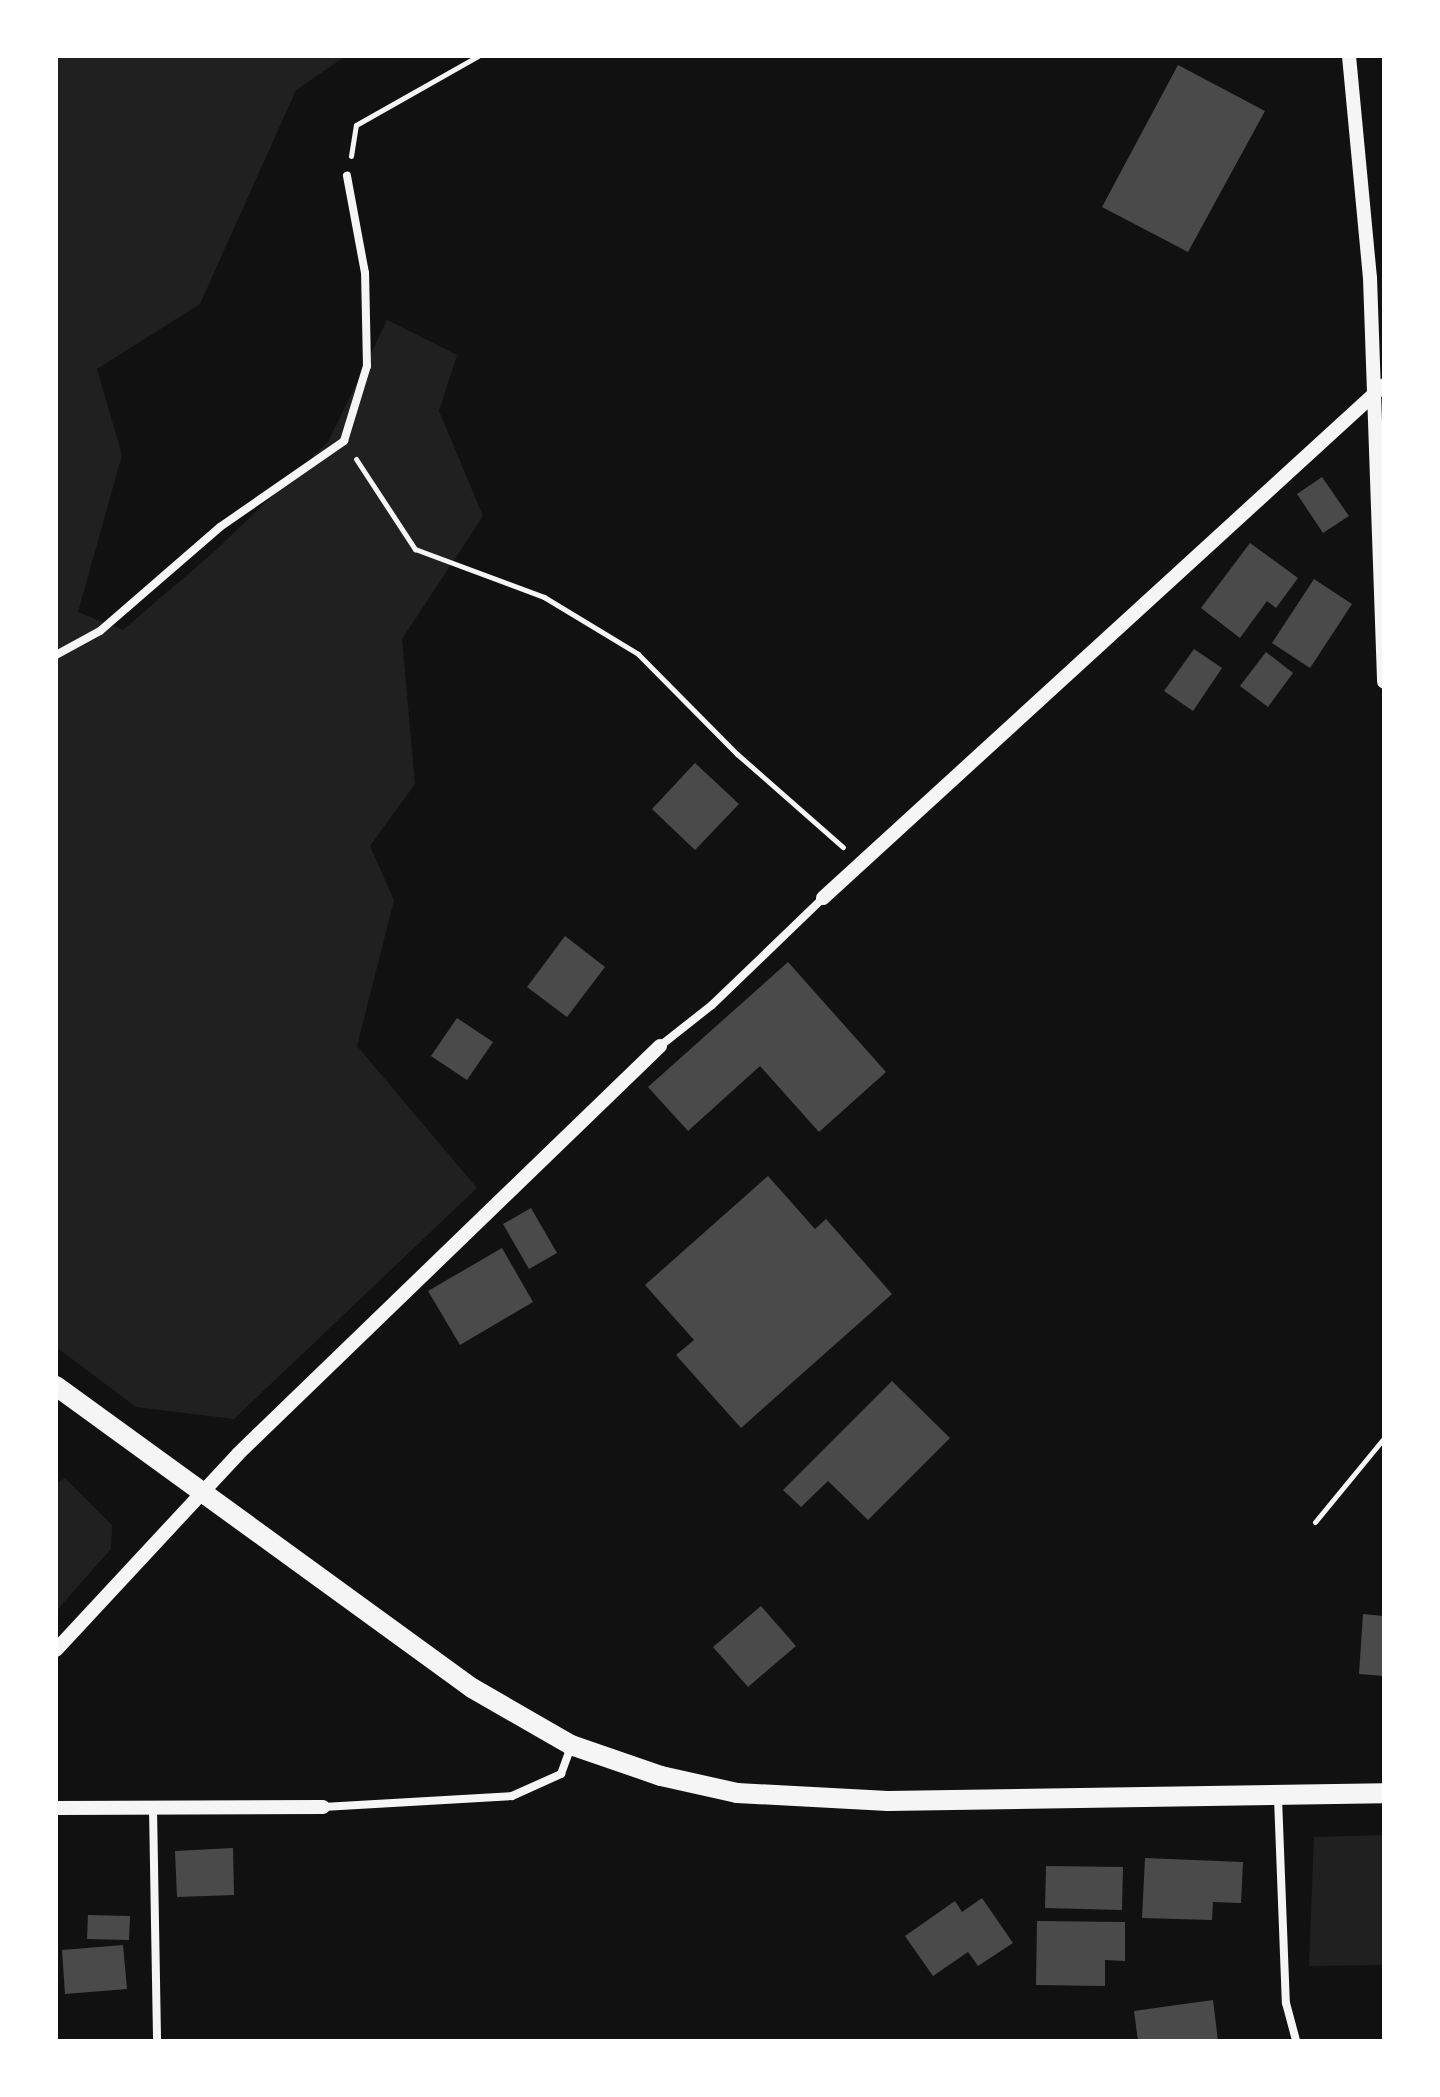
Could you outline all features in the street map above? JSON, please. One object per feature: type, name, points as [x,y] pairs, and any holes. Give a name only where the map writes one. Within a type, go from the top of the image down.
[{"type":"main road","points":[[56,1386],[472,1688],[571,1745],[661,1776],[737,1793],[888,1801],[1278,1798],[1384,1793]]},
{"type":"street","points":[[1349,56],[1379,390],[1384,682]]},
{"type":"street","points":[[56,655],[100,631],[220,527],[344,441],[367,366],[365,273],[347,176]]},
{"type":"street","points":[[56,1650],[204,1492],[549,1148],[660,1046],[712,1005],[823,898],[1379,390]]},
{"type":"street","points":[[56,1808],[323,1807],[512,1796],[561,1774],[571,1745]]},
{"type":"street","points":[[1278,1798],[1286,2003],[1296,2041]]},
{"type":"street","points":[[153,1808],[157,2041]]},
{"type":"path","points":[[347,176],[356,125],[478,56]]},
{"type":"path","points":[[344,441],[415,549],[544,597],[638,654],[737,754],[861,863]]},
{"type":"path","points":[[1315,1522],[1384,1438]]},
{"type":"shaded area","points":[[56,56],[346,56],[296,90],[200,304],[97,369],[122,455],[78,612],[123,630],[215,551],[328,442],[387,320],[457,355],[439,411],[483,516],[402,639],[415,784],[370,846],[394,900],[357,1046],[477,1188],[234,1419],[136,1407],[56,1347]]},
{"type":"shaded area","points":[[65,1478],[112,1525],[111,1549],[56,1611],[56,1484]]},
{"type":"shaded area","points":[[1384,1835],[1384,1965],[1309,1966],[1314,1837]]},
{"type":"building","points":[[1178,65],[1265,111],[1188,252],[1102,207]]},
{"type":"building","points":[[1322,477],[1349,516],[1323,533],[1297,494]]},
{"type":"building","points":[[1250,543],[1298,578],[1276,608],[1267,601],[1240,638],[1201,608]]},
{"type":"building","points":[[1314,579],[1352,604],[1310,668],[1272,643]]},
{"type":"building","points":[[1194,649],[1222,668],[1193,711],[1164,691]]},
{"type":"building","points":[[1266,652],[1293,673],[1268,707],[1240,686]]},
{"type":"building","points":[[695,763],[739,804],[695,850],[652,809]]},
{"type":"building","points":[[565,936],[605,967],[567,1017],[527,987]]},
{"type":"building","points":[[788,962],[886,1072],[819,1132],[760,1066],[688,1131],[648,1087]]},
{"type":"building","points":[[457,1018],[493,1042],[467,1080],[431,1056]]},
{"type":"building","points":[[768,1176],[815,1229],[826,1219],[892,1294],[741,1428],[676,1355],[694,1340],[645,1285]]},
{"type":"building","points":[[531,1208],[557,1253],[529,1269],[503,1224]]},
{"type":"building","points":[[502,1248],[533,1302],[460,1345],[428,1291]]},
{"type":"building","points":[[892,1381],[950,1438],[868,1520],[828,1481],[801,1507],[783,1490]]},
{"type":"building","points":[[761,1606],[796,1646],[748,1687],[713,1647]]},
{"type":"building","points":[[1363,1614],[1384,1616],[1384,1676],[1359,1674]]},
{"type":"building","points":[[233,1848],[234,1895],[177,1897],[175,1851]]},
{"type":"building","points":[[1145,1858],[1243,1862],[1241,1903],[1213,1902],[1212,1920],[1142,1918]]},
{"type":"building","points":[[1046,1866],[1123,1867],[1122,1910],[1045,1908]]},
{"type":"building","points":[[982,1898],[1013,1943],[978,1966],[968,1952],[933,1976],[905,1936],[955,1901],[962,1912]]},
{"type":"building","points":[[88,1915],[130,1916],[129,1940],[87,1939]]},
{"type":"building","points":[[1037,1921],[1125,1922],[1125,1961],[1105,1960],[1105,1986],[1036,1985]]},
{"type":"building","points":[[123,1945],[127,1989],[65,1994],[62,1950]]},
{"type":"building","points":[[1213,2000],[1218,2041],[1138,2041],[1134,2011]]}]
